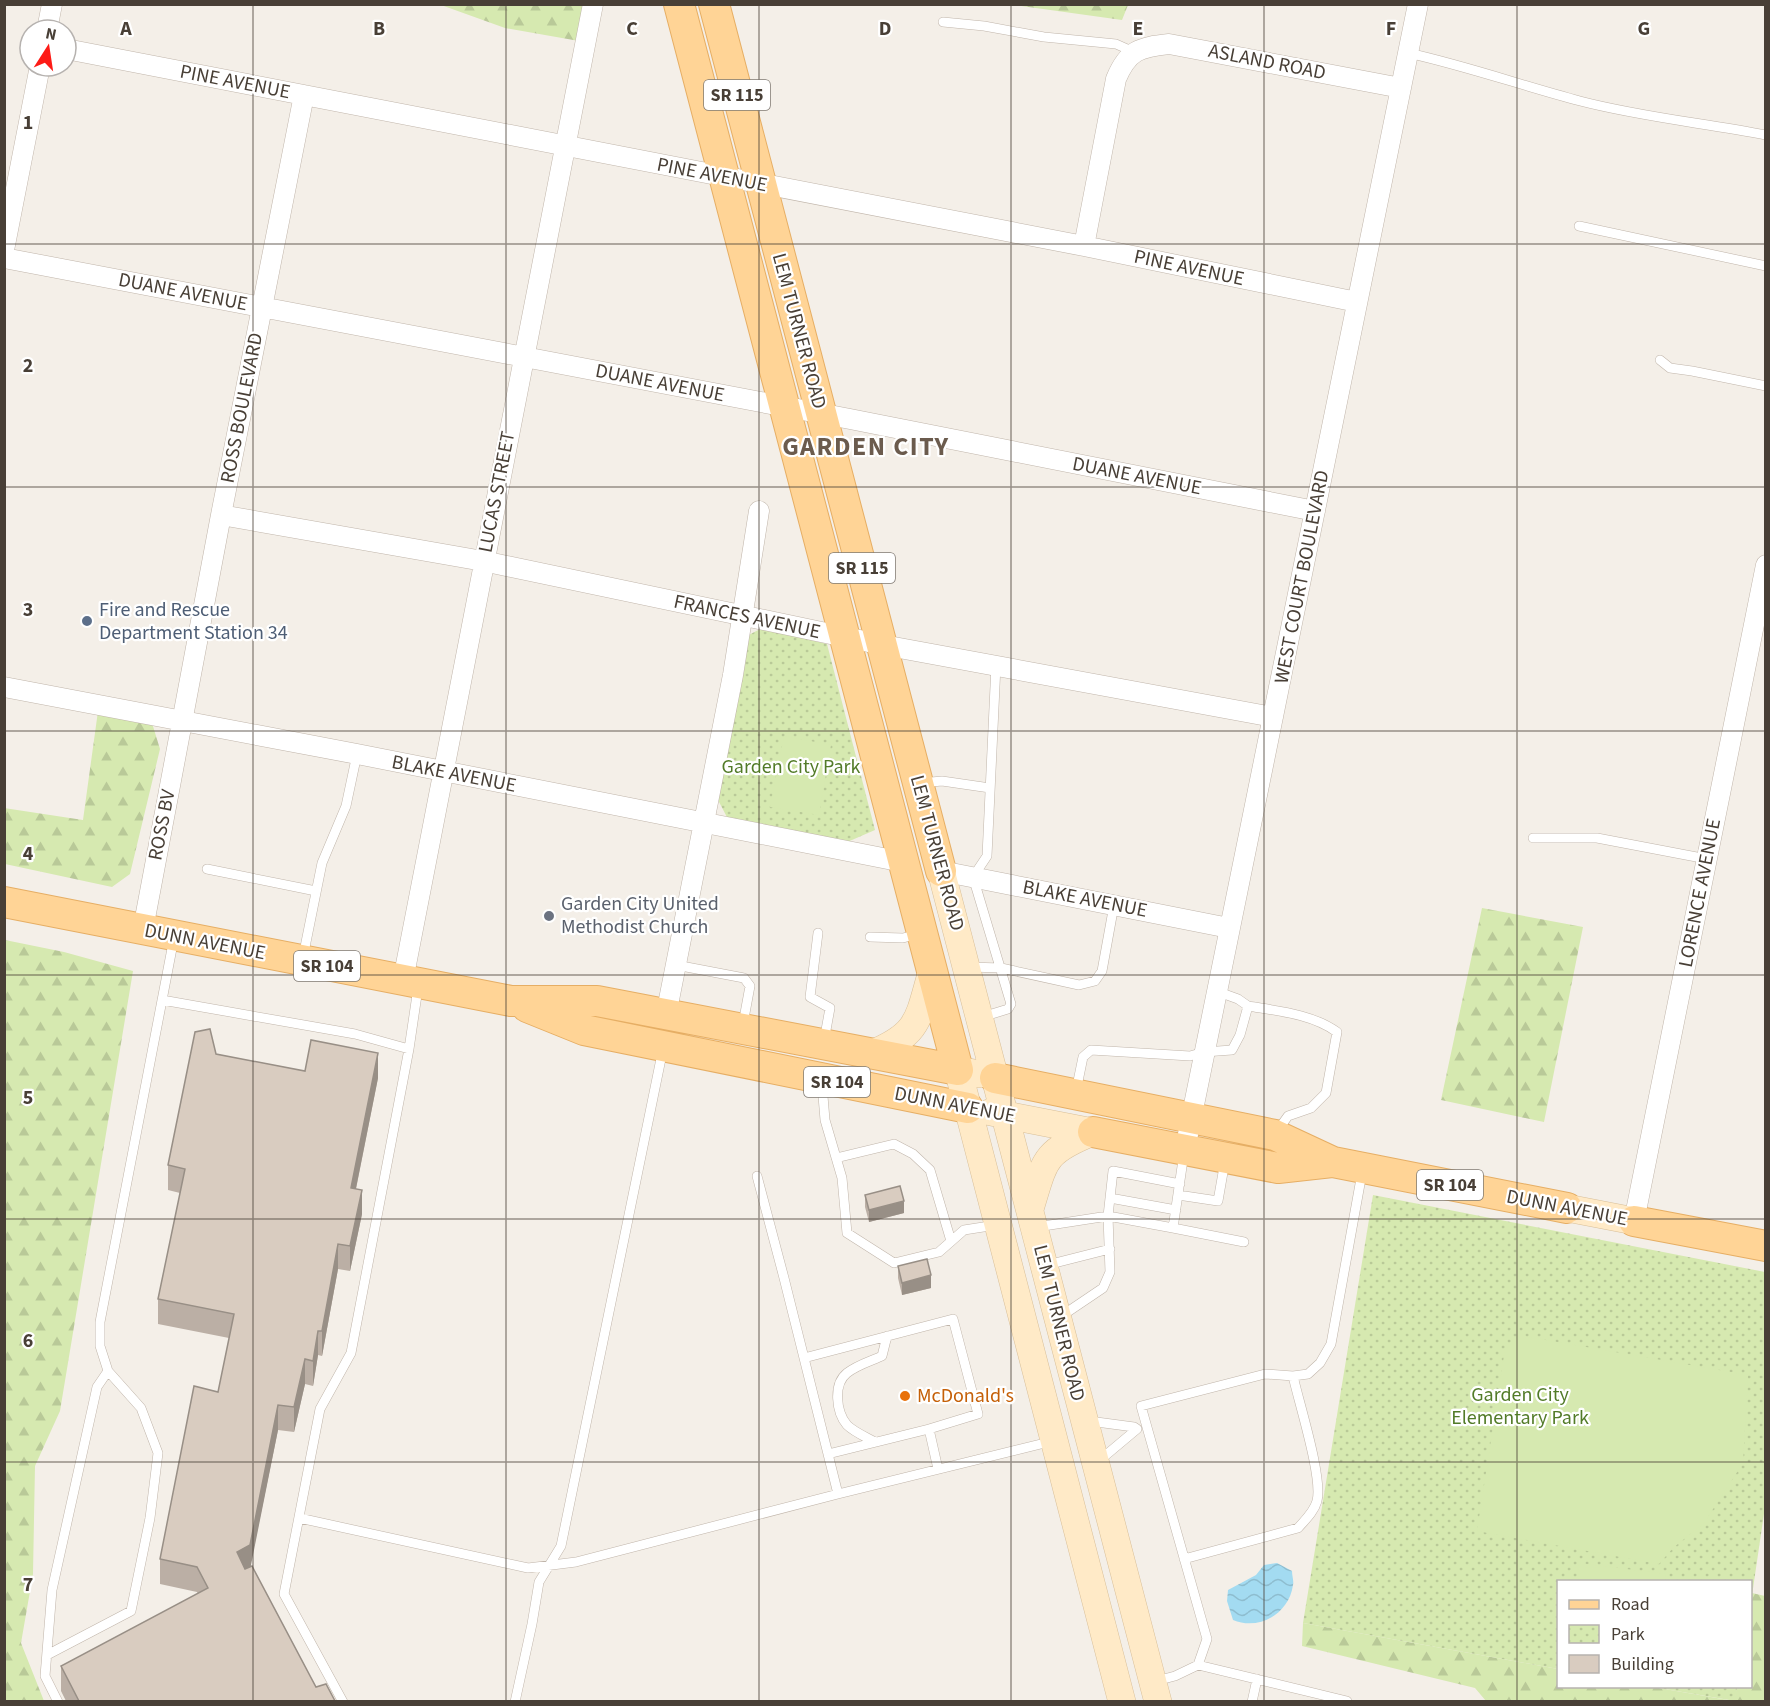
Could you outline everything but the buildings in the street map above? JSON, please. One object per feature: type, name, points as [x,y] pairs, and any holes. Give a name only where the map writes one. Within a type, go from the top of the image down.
[{"type":"main road","name":"LEM TURNER ROAD","points":[[679,4],[968,1108],[1118,1697]]},
{"type":"main road","name":"LEM TURNER ROAD","points":[[714,4],[1156,1692]]},
{"type":"main road","name":"DUNN AVENUE","points":[[4,903],[511,1001],[584,1030],[968,1108],[1278,1168],[1333,1162]]},
{"type":"main road","points":[[871,1054],[890,1046],[910,1031],[920,1011],[932,971]]},
{"type":"main road","name":"DUNN AVENUE","points":[[511,1001],[597,1001],[958,1070],[1275,1135],[1333,1162],[1766,1246]]},
{"type":"main road","points":[[1032,1218],[1042,1168],[1048,1158],[1066,1142],[1093,1132]]},
{"type":"main road","points":[[1118,1697],[1156,1692]]},
{"type":"street","name":"LUCAS STREET","points":[[411,981],[442,772],[593,4]]},
{"type":"street","name":"WEST COURT BOULEVARD","points":[[1185,1149],[1418,4]]},
{"type":"street","name":"ASLAND ROAD","points":[[1134,52],[1147,46],[1169,44],[1401,88]]},
{"type":"street","name":"PINE AVENUE","points":[[78,51],[1084,246],[1357,302]]},
{"type":"street","points":[[1084,246],[1116,79],[1123,63],[1134,52]]},
{"type":"street","points":[[4,250],[38,78]]},
{"type":"street","name":"ROSS BOULEVARD","points":[[182,722],[304,95]]},
{"type":"street","name":"DUANE AVENUE","points":[[4,258],[783,406],[1315,511]]},
{"type":"street","points":[[666,1015],[733,675],[759,511]]},
{"type":"street","name":"FRANCES AVENUE","points":[[221,515],[483,561],[883,645],[1273,717]]},
{"type":"street","name":"LORENCE AVENUE","points":[[1634,1221],[1766,565]]},
{"type":"street","name":"BLAKE AVENUE","points":[[4,687],[903,862]]},
{"type":"street","name":"ROSS BV","points":[[143,929],[182,722]]},
{"type":"street","name":"BLAKE AVENUE","points":[[941,871],[1229,928]]},
{"type":"lane","points":[[943,22],[984,26],[1044,37],[1116,44],[1134,52]]},
{"type":"lane","points":[[1408,53],[1475,69],[1581,101],[1660,118],[1766,135]]},
{"type":"lane","points":[[1579,226],[1766,266]]},
{"type":"lane","points":[[1660,360],[1670,368],[1766,386]]},
{"type":"lane","points":[[980,1018],[1008,1009],[1011,1004],[973,877],[987,856],[996,665]]},
{"type":"lane","points":[[302,961],[322,863],[346,806],[357,754]]},
{"type":"lane","points":[[919,783],[942,781],[990,788]]},
{"type":"lane","points":[[1533,838],[1596,838],[1707,860]]},
{"type":"lane","points":[[207,869],[316,891]]},
{"type":"lane","points":[[967,966],[1001,968],[1078,985],[1095,981],[1102,971],[1114,905]]},
{"type":"lane","points":[[818,933],[810,997],[830,1008],[824,1045]]},
{"type":"lane","points":[[870,937],[903,938],[922,933]]},
{"type":"lane","points":[[47,1655],[131,1611],[150,1518],[158,1453],[141,1408],[108,1371],[100,1346],[100,1322],[174,935]]},
{"type":"lane","points":[[676,965],[744,978],[750,986],[743,1029]]},
{"type":"lane","points":[[344,1701],[284,1594],[320,1409],[351,1353],[409,1049],[411,981]]},
{"type":"lane","points":[[1216,991],[1238,999],[1248,1006],[1280,1011],[1325,1023],[1337,1032],[1326,1093],[1311,1107],[1287,1116],[1275,1135]]},
{"type":"lane","points":[[162,1000],[355,1034],[409,1049]]},
{"type":"lane","points":[[1075,1093],[1083,1057],[1092,1050],[1190,1056],[1204,1052],[1232,1050],[1240,1035],[1248,1006]]},
{"type":"lane","points":[[514,1701],[539,1582],[561,1546],[663,1046]]},
{"type":"lane","points":[[822,1078],[825,1120],[842,1178],[848,1233],[894,1263],[939,1252],[964,1230],[998,1224]]},
{"type":"lane","points":[[836,1158],[894,1144],[913,1154],[930,1170],[951,1241]]},
{"type":"lane","points":[[1173,1228],[1185,1149]]},
{"type":"lane","points":[[1178,1195],[1218,1201],[1226,1157]]},
{"type":"lane","points":[[1198,1665],[1207,1639],[1141,1406],[1265,1374],[1293,1376],[1308,1374],[1320,1362],[1331,1344],[1363,1168]]},
{"type":"lane","points":[[1058,1319],[1103,1288],[1110,1272],[1108,1216],[1113,1172],[1180,1184]]},
{"type":"lane","points":[[757,1176],[838,1494]]},
{"type":"lane","points":[[1110,1198],[1176,1210]]},
{"type":"lane","points":[[1032,1218],[1108,1216],[1244,1242]]},
{"type":"lane","points":[[1045,1266],[1110,1249]]},
{"type":"lane","points":[[804,1359],[953,1319],[978,1414],[929,1429],[828,1454]]},
{"type":"lane","points":[[875,1442],[850,1428],[845,1422],[837,1388],[841,1379],[848,1372],[882,1356],[887,1336]]},
{"type":"lane","points":[[58,1701],[45,1676],[55,1579],[98,1387],[108,1371]]},
{"type":"lane","points":[[1185,1559],[1298,1528],[1309,1516],[1317,1502],[1319,1482],[1293,1376]]},
{"type":"lane","points":[[1085,1421],[1134,1427],[1137,1430]]},
{"type":"lane","points":[[1096,1464],[1137,1430],[1147,1427]]},
{"type":"lane","points":[[929,1429],[938,1469]]},
{"type":"lane","points":[[299,1518],[528,1568],[576,1562],[1054,1441]]},
{"type":"lane","points":[[1156,1692],[1175,1676],[1198,1665],[1347,1701]]},
{"type":"lane","points":[[1252,1701],[1257,1679]]},
{"type":"green space","points":[[1128,4],[1122,20],[1015,5]]},
{"type":"green space","points":[[441,5],[586,5],[579,41],[505,28]]},
{"type":"green space","name":"Garden City Park","points":[[762,628],[827,644],[875,830],[845,843],[729,821],[718,800],[745,637]]},
{"type":"green space","points":[[98,711],[152,723],[160,749],[130,874],[112,887],[5,864],[4,808],[83,820]]},
{"type":"green space","points":[[784,736],[831,745],[819,815],[770,807]]},
{"type":"green space","points":[[1482,908],[1583,927],[1544,1122],[1441,1100]]},
{"type":"green space","points":[[5,940],[64,952],[133,971],[60,1411],[35,1466],[33,1574],[21,1643],[44,1701],[5,1701]]},
{"type":"green space","name":"Garden City Elementary Park","points":[[1373,1195],[1765,1272],[1765,1507],[1752,1595],[1752,1580],[1557,1580],[1557,1669],[1303,1623]]},
{"type":"green space","points":[[1522,1336],[1748,1375],[1743,1463],[1704,1523],[1673,1548],[1659,1564],[1477,1531],[1505,1349]]},
{"type":"green space","points":[[1579,1563],[1666,1574],[1665,1580],[1578,1580]]},
{"type":"green space","points":[[1752,1593],[1765,1596],[1765,1701],[1734,1701],[1737,1688],[1752,1688]]},
{"type":"green space","points":[[1303,1623],[1557,1669],[1557,1688],[1659,1688],[1734,1701],[1486,1701],[1475,1688],[1302,1646]]},
{"type":"green space","points":[[1659,1688],[1737,1688],[1735,1701]]},
{"type":"water","points":[[1277,1563],[1292,1571],[1293,1585],[1286,1604],[1271,1618],[1262,1621],[1243,1623],[1233,1620],[1227,1601],[1228,1590],[1256,1575],[1264,1565]]},
{"type":"place","name":"Fire and Rescue Department Station 34","points":[[87,621]]},
{"type":"place","name":"Garden City United Methodist Church","points":[[549,916]]},
{"type":"place","name":"McDonald's","points":[[905,1396]]},
{"type":"district","name":"GARDEN CITY","points":[[866,446]]}]
